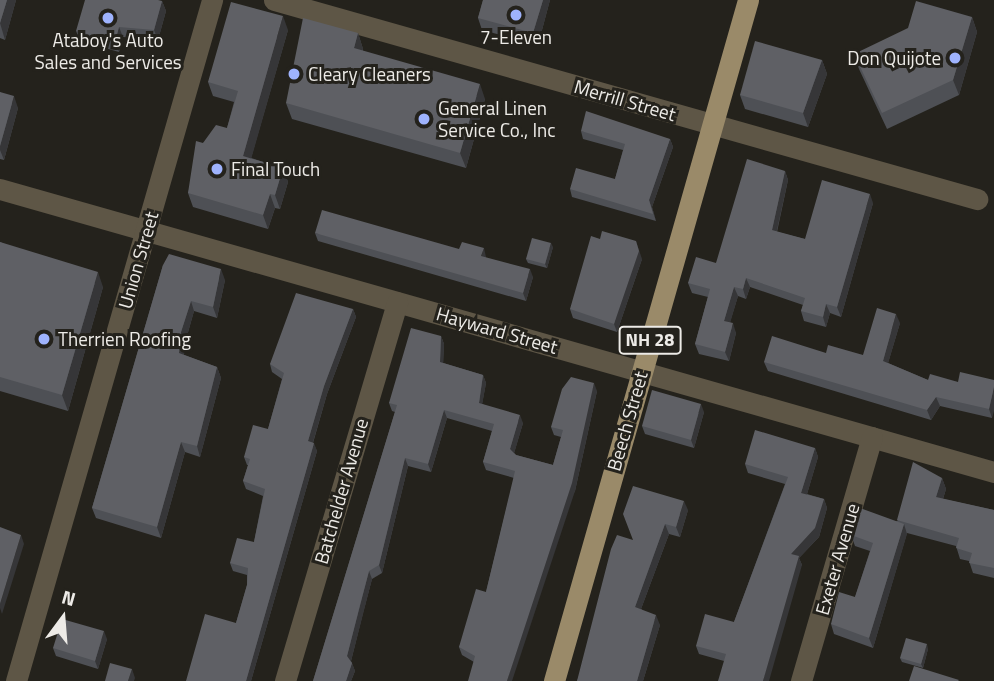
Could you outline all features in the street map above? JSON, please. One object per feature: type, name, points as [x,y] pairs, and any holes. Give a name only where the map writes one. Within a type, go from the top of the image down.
[{"type":"main road","name":"Beech Street","points":[[554,681],[748,0]]},
{"type":"street","name":"Union Street","points":[[16,681],[212,0]]},
{"type":"street","name":"Merrill Street","points":[[274,0],[977,199]]},
{"type":"street","name":"Hayward Street","points":[[0,189],[994,471]]},
{"type":"street","name":"Batchelder Avenue","points":[[285,681],[397,302]]},
{"type":"street","name":"Exeter Avenue","points":[[801,681],[872,437]]},
{"type":"building","points":[[0,0],[7,0],[0,23]]},
{"type":"building","points":[[85,0],[162,1],[154,30],[119,27],[115,42],[76,31]]},
{"type":"building","name":"7-Eleven","points":[[483,0],[543,0],[533,33],[478,18]]},
{"type":"building","points":[[916,1],[972,17],[953,80],[882,113],[854,54],[908,28]]},
{"type":"building","points":[[231,2],[283,16],[243,156],[283,168],[275,195],[270,194],[263,215],[188,193],[196,141],[203,143],[216,125],[227,128],[238,91],[208,82]]},
{"type":"building","points":[[303,18],[358,33],[354,48],[480,84],[460,153],[286,103]]},
{"type":"building","points":[[755,41],[822,60],[803,113],[740,95]]},
{"type":"building","points":[[0,92],[14,96],[0,146]]},
{"type":"building","points":[[586,111],[670,139],[649,200],[653,214],[570,189],[576,168],[615,179],[625,144],[581,131]]},
{"type":"building","points":[[747,159],[785,171],[772,230],[805,239],[822,180],[870,194],[837,307],[826,304],[823,317],[801,311],[805,298],[746,278],[743,289],[734,287],[724,321],[733,323],[725,352],[695,344],[710,289],[688,283],[696,257],[716,263]]},
{"type":"building","points":[[322,210],[459,249],[462,242],[484,248],[481,256],[530,269],[523,293],[315,233]]},
{"type":"building","points":[[602,231],[636,241],[639,251],[614,324],[570,309],[591,236],[600,239]]},
{"type":"building","points":[[532,238],[551,243],[545,264],[526,259]]},
{"type":"building","name":"Therrien Roofing","points":[[0,242],[98,272],[62,395],[0,377]]},
{"type":"building","points":[[169,254],[221,269],[213,307],[191,301],[181,332],[179,353],[217,367],[197,446],[181,442],[157,527],[92,508],[163,265]]},
{"type":"building","points":[[296,293],[353,309],[324,386],[308,441],[314,443],[246,681],[186,681],[205,614],[236,623],[247,585],[248,568],[230,563],[237,538],[254,542],[265,489],[243,481],[250,459],[244,457],[253,425],[268,429],[284,373],[270,364]]},
{"type":"building","points":[[877,308],[896,314],[883,361],[928,380],[930,374],[958,382],[960,372],[994,380],[989,409],[936,397],[927,410],[764,362],[772,336],[826,353],[828,345],[863,355]]},
{"type":"building","points":[[411,328],[441,336],[440,362],[483,375],[479,403],[520,415],[510,449],[516,455],[553,465],[563,430],[551,427],[562,389],[571,377],[594,383],[572,483],[507,681],[468,681],[475,656],[459,647],[476,589],[486,592],[515,471],[483,462],[494,424],[444,410],[428,464],[405,458],[379,565],[369,571],[360,605],[347,656],[352,663],[346,681],[313,681],[397,405],[389,403]]},
{"type":"building","points":[[652,390],[701,404],[691,440],[642,426]]},
{"type":"building","points":[[755,430],[815,448],[801,493],[824,499],[815,528],[791,554],[799,556],[763,681],[718,681],[726,654],[696,646],[705,614],[734,622],[788,477],[745,464]]},
{"type":"building","points":[[913,462],[942,478],[936,497],[994,510],[994,568],[969,563],[972,553],[956,548],[959,538],[897,520]]},
{"type":"building","points":[[633,486],[684,501],[676,527],[665,524],[635,607],[656,615],[637,681],[577,681],[611,549],[617,535],[633,540],[623,514]]},
{"type":"building","points":[[860,508],[904,524],[869,638],[831,624],[839,592],[855,597],[873,543],[851,535]]},
{"type":"building","points":[[0,527],[21,535],[0,604]]},
{"type":"building","points":[[62,619],[104,631],[95,661],[53,648]]},
{"type":"building","points":[[906,638],[927,644],[921,664],[900,658]]},
{"type":"building","points":[[110,663],[132,669],[128,681],[105,681]]},
{"type":"building","points":[[914,666],[959,680],[909,681]]},
{"type":"place","name":"7-Eleven","points":[[516,15]]},
{"type":"place","name":"Ataboy's Auto Sales and Services","points":[[108,18]]},
{"type":"place","name":"Don Quijote","points":[[955,58]]},
{"type":"place","name":"Cleary Cleaners","points":[[294,74]]},
{"type":"place","name":"General Linen Service Co., Inc","points":[[424,119]]},
{"type":"place","name":"Final Touch","points":[[217,169]]},
{"type":"place","name":"Therrien Roofing","points":[[44,339]]}]
